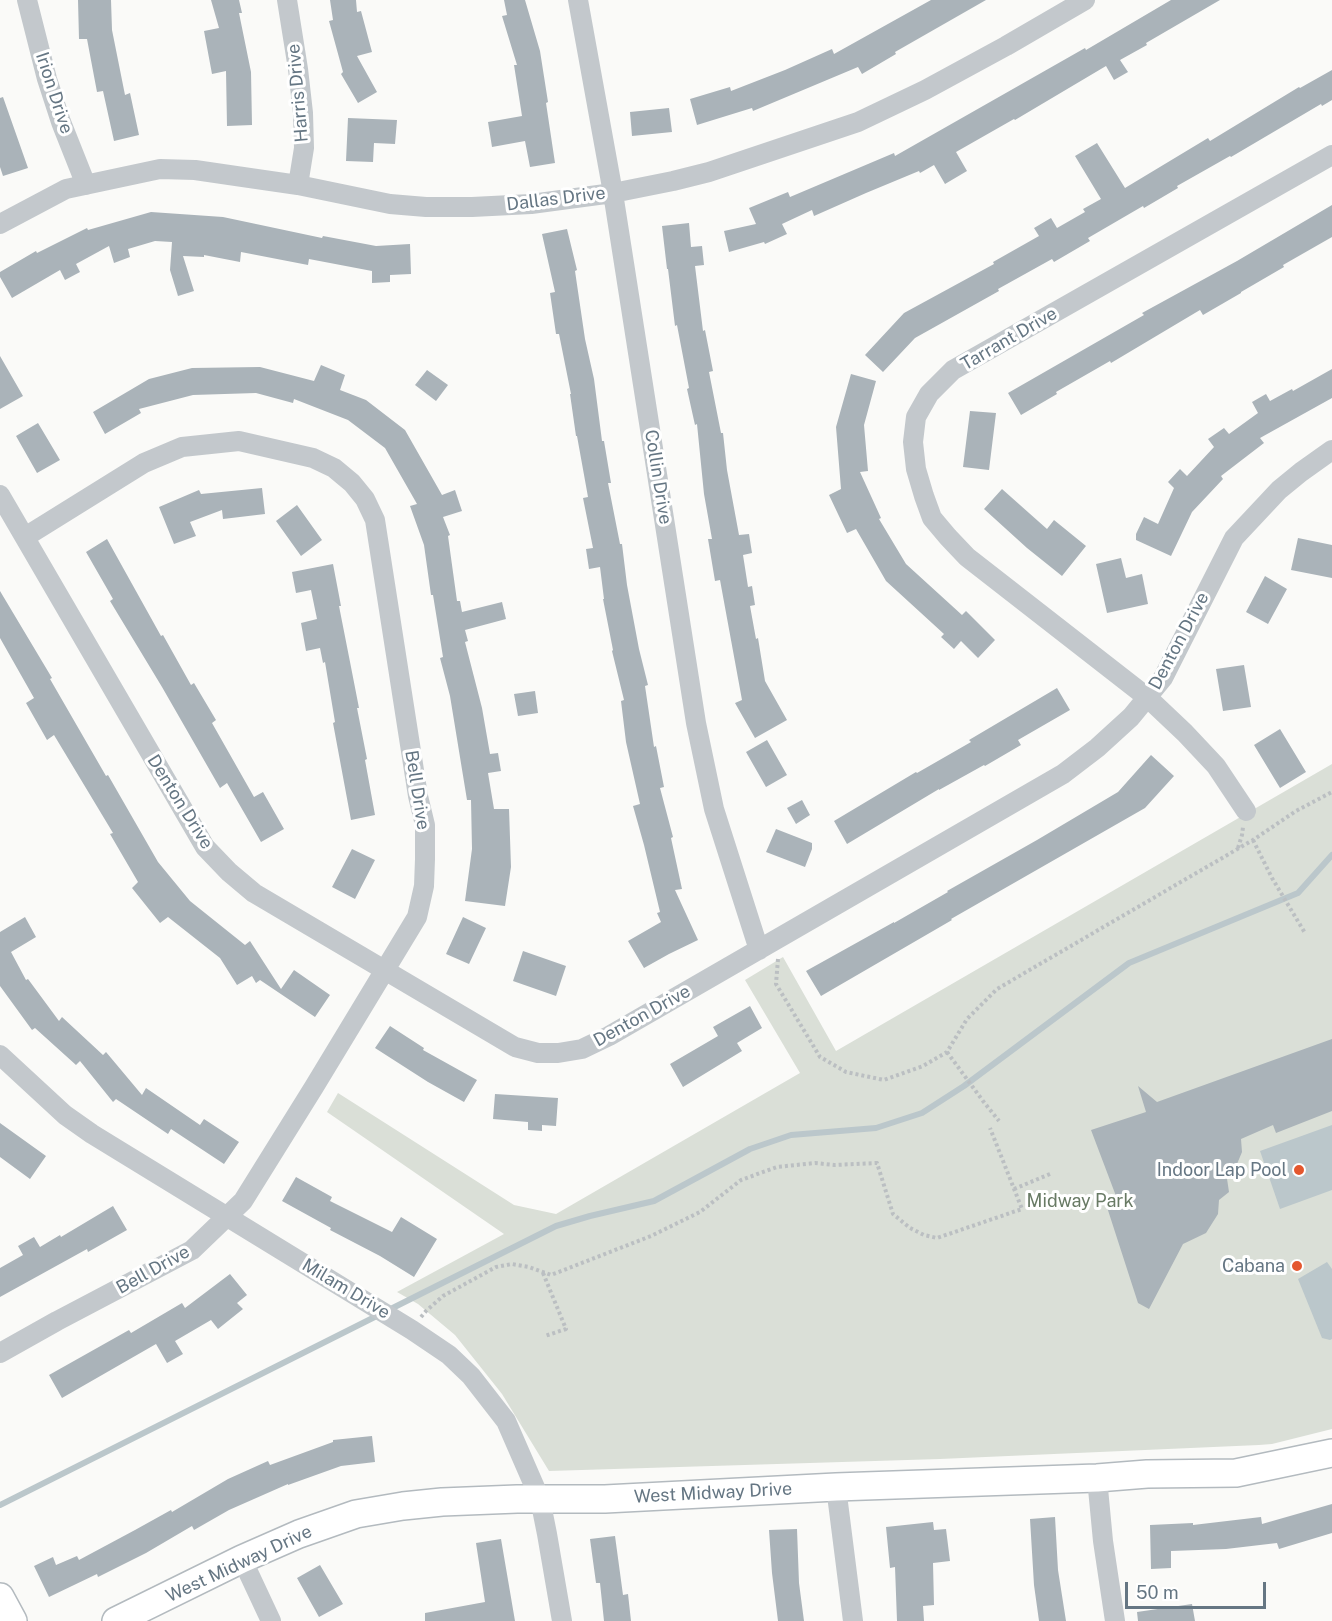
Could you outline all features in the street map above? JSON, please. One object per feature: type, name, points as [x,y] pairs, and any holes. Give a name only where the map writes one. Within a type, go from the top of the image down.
[{"type":"street","name":"Irion Drive","points":[[27,0],[47,79],[86,185]]},
{"type":"street","name":"Harris Drive","points":[[287,0],[303,113],[303,148],[298,186]]},
{"type":"street","name":"Collin Drive","points":[[578,0],[613,193],[696,723],[714,810],[766,945]]},
{"type":"street","name":"Dallas Drive","points":[[0,224],[66,189],[160,169],[195,170],[298,186],[390,204],[426,207],[531,204],[613,193],[709,172],[858,122],[925,90],[1085,0]]},
{"type":"street","name":"Tarrant Drive","points":[[1246,811],[1216,766],[1148,698],[967,557],[932,518],[916,469],[913,442],[916,417],[929,394],[954,370],[1332,155]]},
{"type":"street","name":"Bell Drive","points":[[0,1353],[192,1250],[243,1201],[417,916],[424,886],[425,825],[418,796],[375,520],[352,483],[334,468],[313,458],[254,443],[239,441],[183,447],[144,463],[25,537]]},
{"type":"street","name":"Denton Drive","points":[[0,495],[205,847],[229,872],[254,893],[515,1047],[538,1053],[558,1053],[582,1049],[609,1036],[1064,774],[1131,717],[1163,678],[1234,538],[1279,490],[1332,450]]},
{"type":"street","name":"Milam Drive","points":[[0,1055],[64,1115],[409,1328],[449,1355],[471,1376],[506,1421],[540,1499],[562,1621]]},
{"type":"street","name":"West Midway Drive","points":[[116,1621],[242,1559],[299,1534],[356,1514],[403,1506],[442,1502],[605,1499],[836,1486],[1096,1478],[1147,1474],[1236,1473],[1332,1453]]},
{"type":"street","points":[[1096,1478],[1115,1621]]},
{"type":"street","points":[[836,1486],[853,1621]]},
{"type":"street","points":[[242,1559],[272,1621]]},
{"type":"street","points":[[0,1597],[13,1621]]},
{"type":"path","points":[[766,945],[778,958],[776,984],[820,1057],[846,1072],[884,1080],[922,1066],[947,1052],[967,1019],[997,989],[1253,840],[1296,811],[1332,792]]},
{"type":"path","points":[[1253,840],[1272,878],[1305,933]]},
{"type":"path","points":[[947,1052],[999,1121]]},
{"type":"path","points":[[409,1328],[444,1296],[496,1267],[512,1264],[551,1275],[651,1236],[700,1212],[741,1180],[777,1167],[815,1163],[834,1166],[877,1163],[893,1214],[910,1228],[937,1238],[1022,1209],[990,1128]]},
{"type":"path","points":[[1014,1189],[1050,1174]]},
{"type":"path","points":[[543,1272],[566,1329],[545,1336]]},
{"type":"green space","name":"Midway Park","points":[[1332,764],[1332,1429],[1272,1444],[1259,1445],[940,1459],[549,1471],[502,1394],[455,1335],[418,1304],[397,1292],[504,1234],[327,1112],[338,1093],[514,1205],[556,1214],[800,1073],[745,980],[783,957],[836,1051]]},
{"type":"shaded area","name":"Indoor Lap Pool","points":[[1332,1125],[1332,1190],[1280,1209],[1260,1151]]},
{"type":"shaded area","points":[[1327,1262],[1332,1269],[1332,1339],[1330,1340],[1322,1338],[1298,1279]]},
{"type":"building","points":[[78,0],[111,0],[112,30],[125,95],[130,93],[139,135],[114,141],[103,91],[97,92],[87,39],[79,39]]},
{"type":"building","points":[[211,0],[239,0],[242,13],[239,13],[251,72],[252,125],[227,126],[226,71],[212,74],[204,31],[219,28]]},
{"type":"building","points":[[330,0],[356,0],[357,12],[361,11],[372,52],[357,56],[377,92],[358,103],[341,74],[343,72],[329,21],[333,20]]},
{"type":"building","points":[[504,0],[525,0],[540,51],[555,163],[530,167],[525,141],[492,147],[488,122],[522,116],[514,65],[517,65],[502,16],[507,15]]},
{"type":"building","points":[[931,0],[986,0],[895,52],[896,54],[862,74],[858,67],[753,111],[752,108],[697,125],[690,99],[730,87],[731,91],[832,49],[834,54]]},
{"type":"building","points":[[1171,0],[1220,0],[1120,60],[1128,72],[1114,80],[1106,66],[956,152],[967,171],[945,184],[934,165],[920,173],[919,171],[814,216],[812,210],[782,224],[787,234],[765,244],[764,242],[729,252],[724,231],[756,224],[749,208],[788,192],[790,197],[894,153],[895,156]]},
{"type":"building","points":[[1332,70],[1332,100],[1322,106],[1321,104],[1177,186],[1178,188],[1144,208],[1143,206],[1088,238],[1090,241],[1054,262],[1052,259],[915,338],[883,372],[865,355],[904,313],[994,264],[993,262],[1039,236],[1034,228],[1051,218],[1057,228],[1085,212],[1083,209],[1101,199],[1075,156],[1097,143],[1125,188],[1208,138],[1210,141],[1299,87]]},
{"type":"building","points":[[3,97],[28,168],[3,176],[0,167],[0,98]]},
{"type":"building","points":[[669,108],[672,132],[632,136],[630,112]]},
{"type":"building","points":[[348,118],[397,120],[395,144],[374,143],[373,162],[346,161]]},
{"type":"building","points":[[1332,205],[1332,237],[1203,315],[1200,310],[1111,363],[1110,361],[1056,392],[1057,394],[1021,415],[1008,393],[1144,315],[1142,313]]},
{"type":"building","points":[[151,212],[223,217],[322,238],[323,236],[376,246],[410,244],[411,274],[390,275],[390,282],[372,283],[372,271],[309,259],[308,265],[241,252],[240,262],[204,255],[204,257],[183,256],[194,291],[178,296],[170,270],[172,242],[155,241],[128,249],[130,257],[114,263],[109,246],[76,264],[80,272],[65,280],[60,270],[12,298],[0,277],[0,272],[36,251],[37,253],[87,228],[88,230]]},
{"type":"building","points":[[689,223],[691,247],[702,246],[704,265],[695,266],[703,331],[705,330],[713,371],[709,372],[721,433],[723,433],[739,535],[749,534],[752,553],[743,555],[748,587],[752,586],[755,605],[750,606],[756,639],[758,638],[765,681],[787,720],[755,738],[735,703],[742,700],[720,580],[715,581],[708,539],[712,539],[704,494],[697,424],[695,425],[687,389],[689,388],[677,325],[675,326],[667,269],[662,226]]},
{"type":"building","points":[[567,229],[577,270],[575,271],[585,339],[611,483],[608,483],[620,544],[622,544],[627,585],[648,685],[645,686],[654,747],[656,746],[664,787],[660,788],[673,837],[671,838],[682,889],[675,890],[698,940],[644,968],[628,941],[661,922],[657,913],[660,912],[633,806],[640,804],[626,742],[621,701],[624,700],[612,651],[600,567],[589,569],[586,549],[593,548],[583,498],[588,497],[576,436],[571,394],[559,334],[556,334],[550,293],[555,292],[542,234]]},
{"type":"building","points":[[0,356],[23,396],[0,409]]},
{"type":"building","points":[[321,365],[345,375],[340,390],[366,400],[405,430],[442,495],[455,490],[462,511],[443,517],[450,535],[448,536],[457,601],[460,601],[462,612],[502,602],[506,619],[465,630],[468,641],[465,642],[482,708],[490,754],[498,753],[501,771],[488,773],[494,809],[509,809],[511,867],[505,906],[465,901],[472,849],[471,800],[467,800],[450,696],[440,658],[443,657],[424,545],[410,506],[417,504],[385,448],[348,420],[294,399],[293,403],[256,393],[193,395],[139,409],[141,413],[105,434],[93,412],[149,379],[192,368],[260,367],[314,381]]},
{"type":"building","points":[[1332,369],[1332,398],[1260,438],[1264,443],[1221,476],[1223,479],[1192,512],[1171,556],[1136,540],[1136,534],[1144,517],[1158,524],[1174,488],[1168,482],[1180,469],[1187,476],[1214,447],[1208,439],[1224,428],[1229,434],[1258,413],[1252,402],[1266,394],[1270,401]]},
{"type":"building","points":[[427,370],[448,385],[436,401],[415,385]]},
{"type":"building","points":[[851,374],[876,381],[864,425],[868,471],[860,472],[881,518],[879,519],[906,564],[962,615],[966,611],[995,640],[978,658],[961,641],[954,649],[941,637],[944,634],[886,581],[856,529],[847,533],[829,495],[841,489],[836,427]]},
{"type":"building","points":[[970,411],[996,413],[989,470],[963,467]]},
{"type":"building","points":[[38,423],[60,460],[37,473],[16,436]]},
{"type":"building","points":[[262,488],[265,514],[223,519],[222,510],[190,522],[196,536],[174,544],[159,507],[199,490],[201,494]]},
{"type":"building","points":[[1002,489],[1047,529],[1054,520],[1086,546],[1062,576],[984,509]]},
{"type":"building","points":[[297,505],[322,540],[301,556],[276,521]]},
{"type":"building","points":[[1298,538],[1332,545],[1332,578],[1291,570]]},
{"type":"building","points":[[107,539],[161,636],[163,635],[191,685],[194,683],[216,720],[212,723],[254,797],[263,792],[284,829],[261,842],[227,783],[220,788],[110,601],[113,599],[86,552]]},
{"type":"building","points":[[1121,558],[1126,578],[1142,574],[1148,604],[1107,613],[1096,564]]},
{"type":"building","points":[[333,564],[359,708],[357,708],[375,815],[351,820],[333,723],[335,722],[325,662],[323,663],[320,648],[306,651],[301,623],[317,619],[311,590],[296,593],[292,572]]},
{"type":"building","points":[[1265,576],[1287,589],[1268,624],[1246,612]]},
{"type":"building","points":[[0,591],[158,862],[190,901],[245,945],[250,941],[281,989],[294,970],[330,995],[315,1017],[260,980],[256,983],[252,976],[237,985],[220,958],[168,917],[160,923],[132,888],[138,882],[110,834],[113,833],[54,735],[47,740],[26,703],[34,698],[0,638]]},
{"type":"building","points":[[1244,665],[1251,707],[1223,711],[1216,669]]},
{"type":"building","points":[[1057,688],[1070,710],[1018,740],[1021,745],[939,789],[847,844],[834,821],[971,742],[969,740]]},
{"type":"building","points":[[535,691],[538,713],[518,716],[514,694]]},
{"type":"building","points":[[1280,729],[1306,772],[1280,788],[1254,745]]},
{"type":"building","points":[[767,740],[787,775],[766,787],[746,752]]},
{"type":"building","points":[[1151,755],[1174,776],[1145,808],[821,996],[806,971],[894,923],[1118,792]]},
{"type":"building","points":[[802,800],[810,815],[796,824],[787,808]]},
{"type":"building","points":[[776,829],[812,843],[805,867],[766,852]]},
{"type":"building","points":[[352,849],[375,860],[355,899],[332,887]]},
{"type":"building","points":[[25,917],[36,937],[11,952],[26,980],[28,979],[59,1021],[62,1017],[103,1055],[106,1052],[142,1095],[146,1088],[200,1125],[204,1119],[239,1142],[224,1164],[171,1129],[168,1134],[116,1099],[113,1102],[80,1061],[76,1065],[35,1028],[32,1030],[0,986],[0,932]]},
{"type":"building","points":[[463,917],[486,928],[469,964],[446,954]]},
{"type":"building","points":[[523,951],[566,966],[556,996],[513,981]]},
{"type":"building","points":[[750,1006],[762,1028],[737,1043],[742,1051],[683,1087],[670,1064],[718,1036],[713,1027]]},
{"type":"building","points":[[390,1026],[424,1048],[423,1050],[477,1080],[464,1102],[375,1048]]},
{"type":"building","points":[[1332,1039],[1332,1111],[1276,1133],[1273,1125],[1241,1139],[1242,1152],[1237,1164],[1226,1172],[1229,1192],[1219,1200],[1218,1214],[1206,1233],[1183,1244],[1149,1309],[1138,1303],[1105,1201],[1116,1196],[1091,1130],[1146,1112],[1138,1086],[1157,1102]]},
{"type":"building","points":[[495,1094],[558,1098],[556,1126],[542,1125],[542,1131],[528,1130],[528,1122],[493,1119]]},
{"type":"building","points":[[0,1123],[46,1156],[30,1179],[0,1157]]},
{"type":"building","points":[[296,1177],[332,1197],[330,1201],[392,1232],[401,1217],[437,1239],[414,1277],[282,1201]]},
{"type":"building","points":[[113,1206],[127,1230],[88,1252],[87,1249],[0,1297],[0,1268],[23,1255],[18,1246],[34,1237],[40,1247]]},
{"type":"building","points":[[230,1274],[247,1295],[237,1303],[243,1309],[218,1329],[211,1320],[175,1341],[183,1354],[167,1363],[156,1344],[62,1398],[49,1375],[129,1330],[131,1333],[182,1303],[185,1308]]},
{"type":"building","points":[[372,1436],[375,1462],[341,1466],[288,1484],[229,1510],[194,1530],[192,1526],[98,1577],[97,1574],[49,1597],[34,1566],[53,1557],[56,1565],[77,1556],[79,1560],[171,1510],[172,1512],[228,1479],[268,1461],[270,1465],[333,1442],[333,1440]]},
{"type":"building","points":[[1332,1504],[1332,1533],[1279,1549],[1277,1543],[1226,1549],[1171,1551],[1171,1568],[1151,1569],[1150,1525],[1193,1523],[1193,1525],[1261,1517],[1262,1524]]},
{"type":"building","points":[[1055,1517],[1058,1570],[1066,1621],[1039,1621],[1034,1585],[1030,1519]]},
{"type":"building","points":[[933,1522],[934,1530],[946,1529],[950,1561],[933,1563],[934,1605],[923,1606],[924,1621],[897,1621],[895,1567],[890,1568],[886,1527]]},
{"type":"building","points":[[797,1529],[799,1583],[804,1621],[778,1621],[769,1530]]},
{"type":"building","points":[[615,1536],[623,1595],[628,1594],[631,1621],[604,1621],[600,1583],[596,1583],[590,1539]]},
{"type":"building","points":[[501,1539],[515,1621],[425,1621],[425,1613],[485,1602],[476,1543]]},
{"type":"building","points":[[320,1565],[343,1604],[319,1617],[297,1578]]},
{"type":"building","points":[[1192,1604],[1195,1621],[1138,1621],[1137,1612]]},
{"type":"waterway","points":[[0,1505],[556,1226],[654,1201],[750,1149],[791,1135],[876,1128],[922,1113],[964,1086],[1129,963],[1298,893],[1332,855]]},
{"type":"place","name":"Indoor Lap Pool","points":[[1299,1170]]},
{"type":"place","name":"Cabana","points":[[1297,1266]]}]
